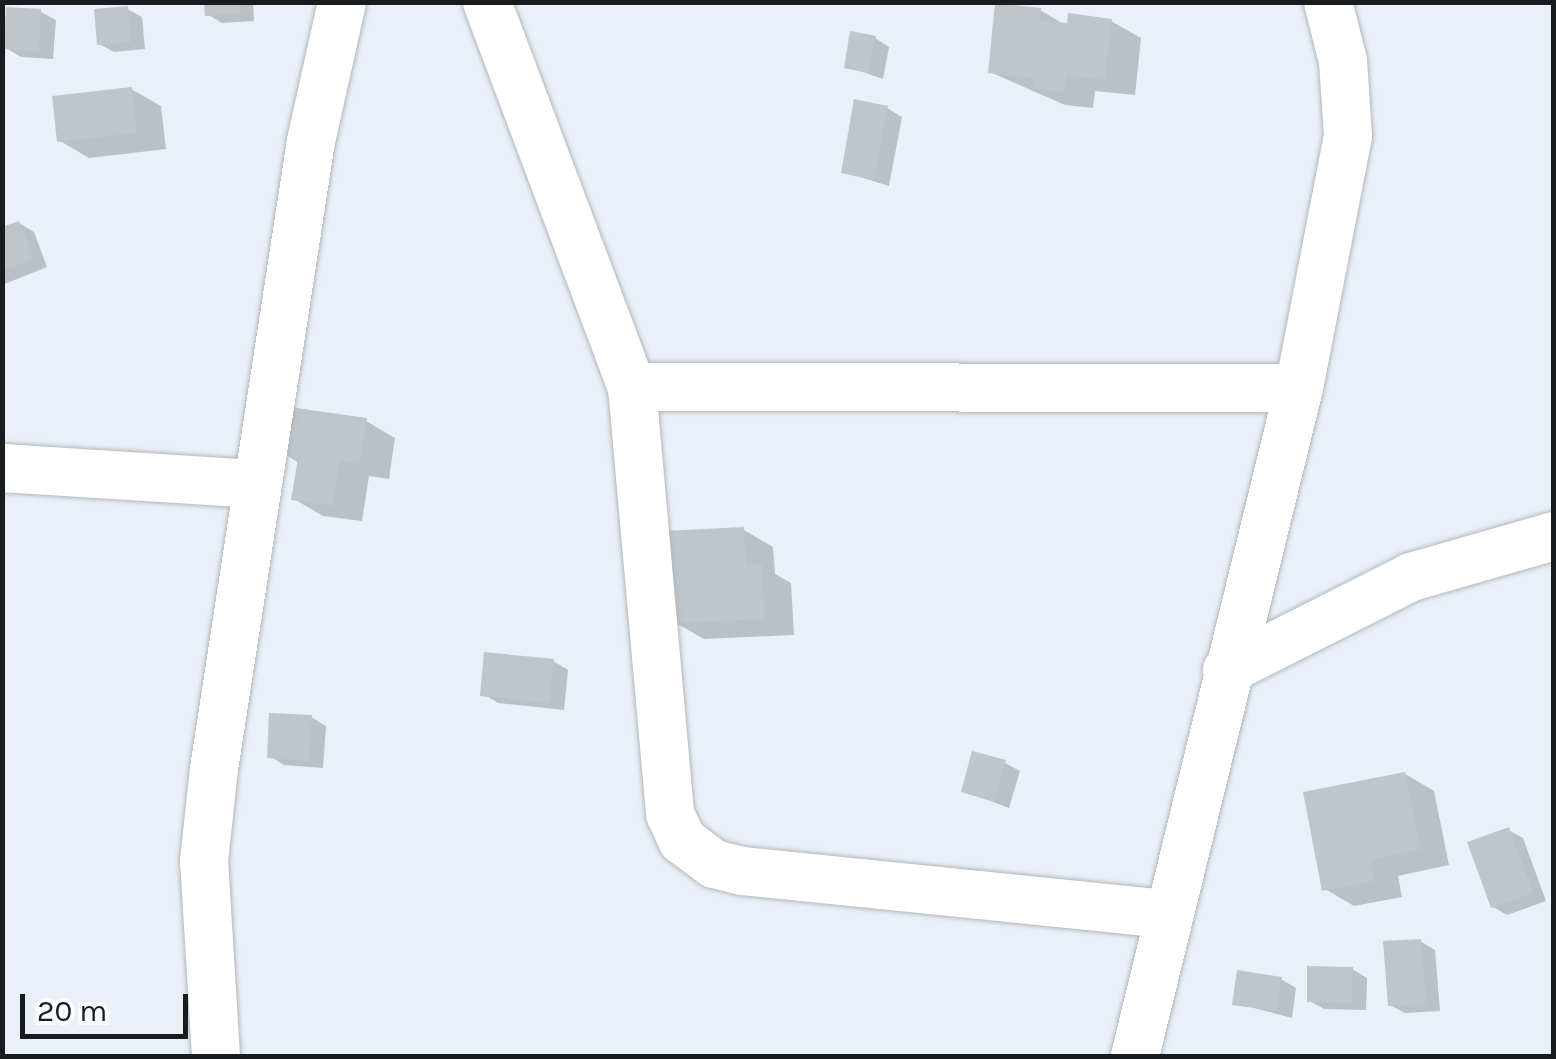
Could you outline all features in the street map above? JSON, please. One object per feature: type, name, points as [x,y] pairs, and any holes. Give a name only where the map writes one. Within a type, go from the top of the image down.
[{"type":"street","points":[[216,1056],[204,861],[310,141],[342,2]]},
{"type":"street","points":[[488,2],[632,387],[670,814],[696,854],[743,871],[1166,914]]},
{"type":"street","points":[[1135,1056],[1166,914],[1299,388],[1348,136],[1343,61],[1328,2]]},
{"type":"street","points":[[632,387],[1299,388]]},
{"type":"street","points":[[2,468],[258,484]]},
{"type":"street","points":[[1227,670],[1412,577],[1554,536]]},
{"type":"building","points":[[204,2],[239,2],[240,14],[205,16]]},
{"type":"building","points":[[995,3],[1041,8],[1039,21],[1067,23],[1068,13],[1112,19],[1105,80],[1066,75],[1064,92],[1033,89],[1034,78],[988,73]]},
{"type":"building","points":[[128,6],[131,42],[97,45],[94,9]]},
{"type":"building","points":[[6,7],[41,9],[39,52],[4,49]]},
{"type":"building","points":[[850,31],[876,36],[868,73],[844,68]]},
{"type":"building","points":[[132,87],[137,133],[57,142],[52,96]]},
{"type":"building","points":[[854,99],[888,106],[874,180],[841,173]]},
{"type":"building","points":[[19,221],[34,258],[2,271],[2,227]]},
{"type":"building","points":[[289,407],[367,418],[360,464],[339,461],[333,506],[291,500],[298,458],[282,456]]},
{"type":"building","points":[[744,527],[746,565],[762,564],[765,619],[672,623],[666,531]]},
{"type":"building","points":[[484,652],[554,659],[549,703],[480,696]]},
{"type":"building","points":[[269,713],[312,715],[309,761],[267,758]]},
{"type":"building","points":[[972,751],[1006,760],[994,802],[961,792]]},
{"type":"building","points":[[1405,772],[1421,849],[1370,860],[1374,881],[1322,891],[1303,792]]},
{"type":"building","points":[[1509,827],[1533,893],[1491,908],[1467,842]]},
{"type":"building","points":[[1421,939],[1426,1004],[1388,1006],[1383,941]]},
{"type":"building","points":[[1307,966],[1353,967],[1352,1003],[1307,1002]]},
{"type":"building","points":[[1237,970],[1282,977],[1277,1011],[1232,1005]]}]
